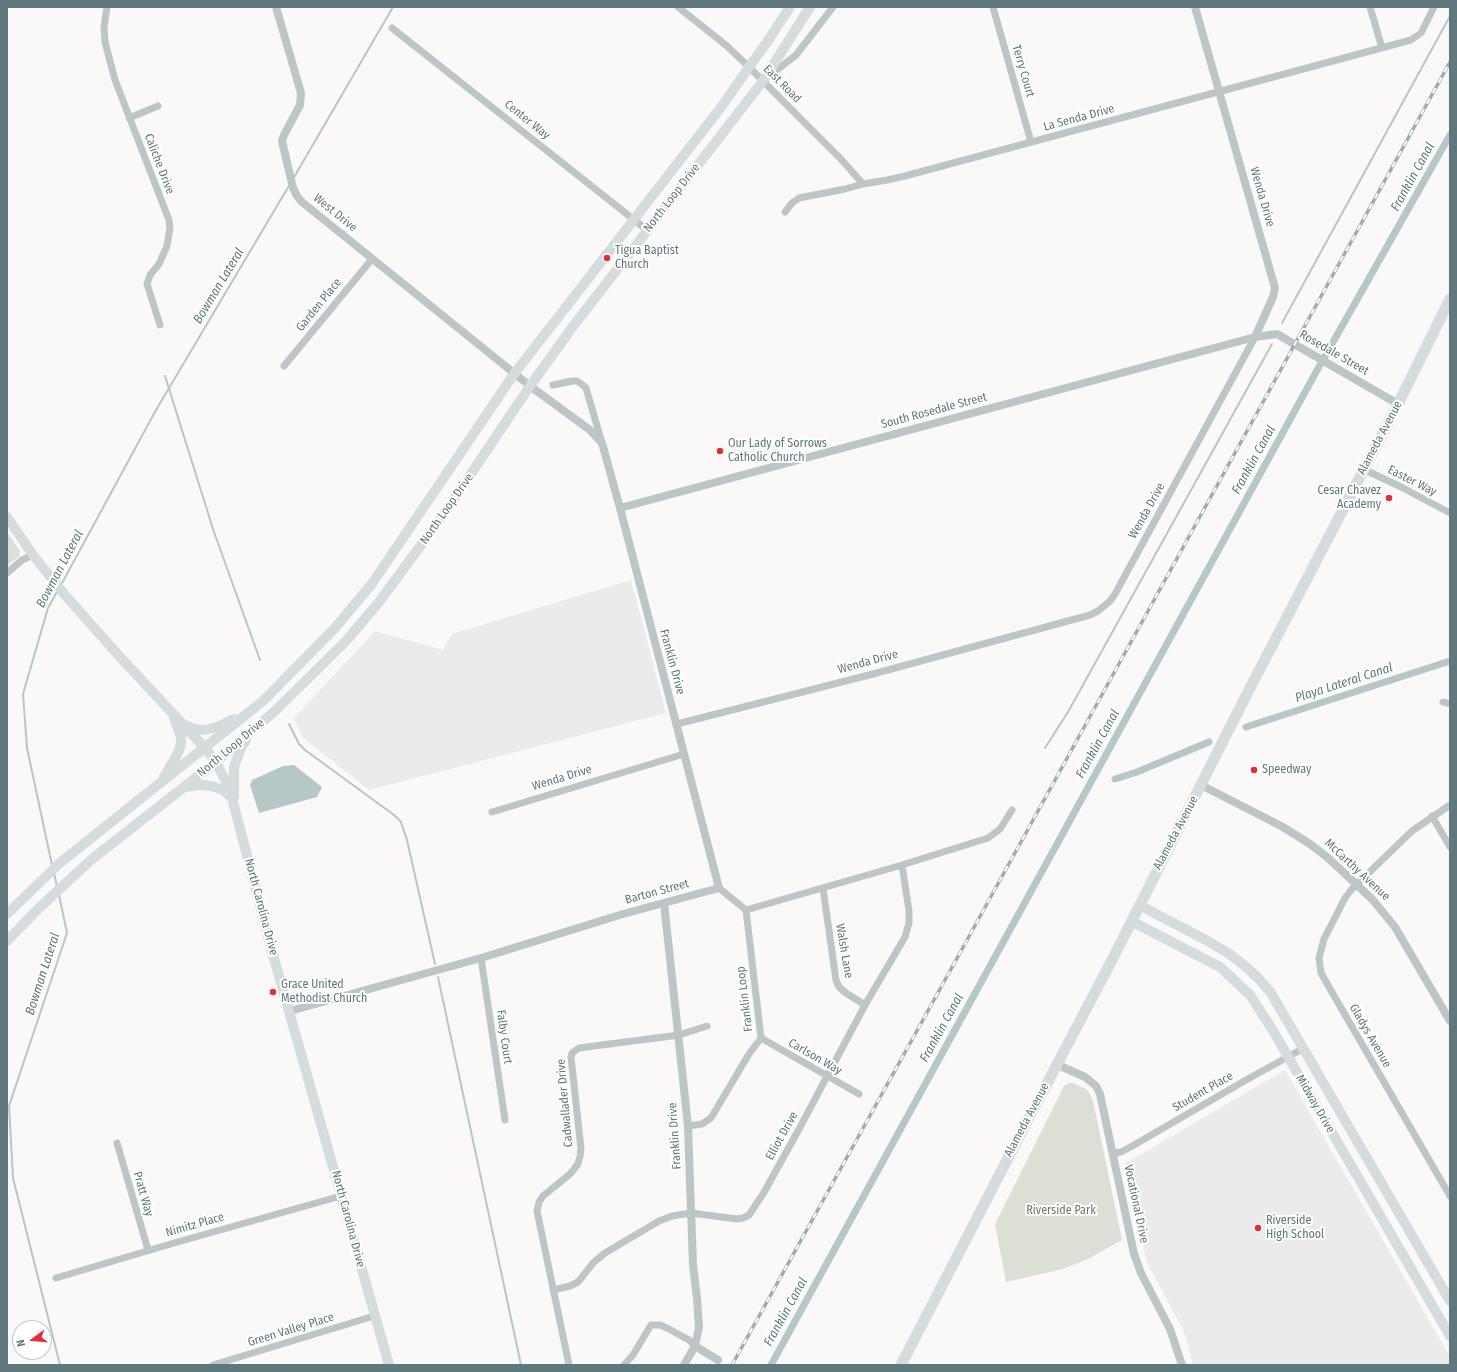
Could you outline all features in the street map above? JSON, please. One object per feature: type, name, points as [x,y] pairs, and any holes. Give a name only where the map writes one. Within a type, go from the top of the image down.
[{"type":"main road","name":"North Loop Drive","points":[[8,910],[66,858],[263,701],[334,629],[371,584],[514,374],[633,219],[704,130],[767,42],[790,7]]},
{"type":"main road","name":"North Loop Drive","points":[[7,941],[46,901],[92,859],[216,762],[275,711],[346,640],[379,602],[444,514],[570,329],[763,81],[810,7]]},
{"type":"main road","name":"Alameda Avenue","points":[[901,1365],[1056,1064],[1109,966],[1363,469],[1398,404],[1450,299]]},
{"type":"main road","name":"North Carolina Drive","points":[[7,517],[33,555],[65,595],[205,748],[216,762],[226,782],[233,802],[267,931],[389,1365]]},
{"type":"main road","points":[[334,629],[346,640]]},
{"type":"main road","points":[[161,782],[179,751],[181,744],[181,737],[172,711]]},
{"type":"main road","points":[[183,724],[205,730],[217,727],[247,714]]},
{"type":"main road","points":[[233,802],[234,767],[241,748],[251,732]]},
{"type":"main road","points":[[184,787],[200,785],[212,786],[223,790],[233,802]]},
{"type":"main road","name":"Midway Drive","points":[[1139,905],[1228,953],[1259,979],[1271,993],[1450,1301]]},
{"type":"main road","name":"Midway Drive","points":[[1131,921],[1220,967],[1231,975],[1250,995],[1263,1014],[1450,1336]]},
{"type":"street","name":"Caliche Drive","points":[[108,7],[104,27],[104,42],[115,80],[169,220],[170,228],[167,246],[159,264],[150,275],[147,284],[160,325]]},
{"type":"street","name":"West Drive","points":[[276,7],[301,93],[300,105],[282,141],[293,188],[297,196],[302,202],[514,374]]},
{"type":"street","name":"East Road","points":[[678,7],[727,46],[749,67],[840,158],[863,184]]},
{"type":"street","points":[[763,81],[796,55],[833,7]]},
{"type":"street","name":"Terry Court","points":[[993,7],[1031,142]]},
{"type":"street","name":"Wenda Drive","points":[[677,724],[880,672],[1082,617],[1098,611],[1110,601],[1255,337],[1273,297],[1275,288],[1195,7]]},
{"type":"street","points":[[1370,7],[1382,48]]},
{"type":"street","name":"La Senda Drive","points":[[785,212],[797,199],[887,180],[1411,40],[1421,32],[1434,7]]},
{"type":"street","name":"Center Way","points":[[392,28],[647,230]]},
{"type":"street","points":[[129,118],[158,106]]},
{"type":"street","name":"Garden Place","points":[[284,366],[372,258]]},
{"type":"street","name":"Rosedale Street","points":[[1255,337],[1277,334],[1398,404]]},
{"type":"street","name":"South Rosedale Street","points":[[620,508],[1255,337]]},
{"type":"street","name":"Franklin Drive","points":[[514,374],[590,430],[602,443]]},
{"type":"street","name":"Franklin Drive","points":[[553,385],[572,381],[577,382],[586,388],[620,508],[719,888]]},
{"type":"street","name":"Easter Way","points":[[1363,469],[1450,513]]},
{"type":"street","points":[[7,573],[12,567],[33,555]]},
{"type":"street","name":"Wenda Drive","points":[[492,812],[684,754]]},
{"type":"street","name":"McCarthy Avenue","points":[[1201,785],[1283,827],[1310,844],[1327,857],[1372,899],[1395,927],[1450,1021]]},
{"type":"street","name":"Gladys Avenue","points":[[1450,805],[1412,831],[1356,884],[1345,898],[1324,939],[1319,958],[1321,973],[1450,1196]]},
{"type":"street","points":[[719,888],[746,910],[902,865],[988,838],[1000,829],[1012,810]]},
{"type":"street","points":[[1432,816],[1450,847]]},
{"type":"street","name":"Elliot Drive","points":[[553,1290],[570,1286],[578,1282],[594,1262],[606,1253],[659,1221],[672,1216],[691,1213],[737,1219],[749,1215],[767,1187],[865,1005],[905,937],[910,912],[902,865]]},
{"type":"street","name":"Barton Street","points":[[290,1011],[481,958],[568,930],[719,888]]},
{"type":"street","name":"Walsh Lane","points":[[823,888],[836,980],[839,987],[865,1005]]},
{"type":"street","name":"Franklin Drive","points":[[664,903],[688,1126],[693,1265],[699,1326],[695,1346],[684,1365]]},
{"type":"street","name":"Franklin Loop","points":[[688,1126],[702,1124],[711,1118],[749,1054],[761,1038],[746,910]]},
{"type":"street","name":"Falby Court","points":[[481,958],[505,1120]]},
{"type":"street","name":"Cadwallader Drive","points":[[569,1365],[537,1211],[539,1202],[543,1196],[570,1174],[578,1164],[580,1156],[581,1148],[571,1056],[572,1053],[579,1048],[679,1035],[707,1026]]},
{"type":"street","name":"Carlson Way","points":[[761,1038],[859,1094]]},
{"type":"street","name":"Student Place","points":[[1113,1153],[1121,1152],[1134,1145],[1304,1048]]},
{"type":"street","name":"Vocational Drive","points":[[1056,1064],[1084,1077],[1096,1086],[1100,1094],[1134,1254],[1141,1272],[1170,1329],[1182,1365]]},
{"type":"street","name":"Pratt Way","points":[[117,1143],[148,1250]]},
{"type":"street","name":"Nimitz Place","points":[[56,1278],[148,1250],[341,1196]]},
{"type":"street","name":"Green Valley Place","points":[[216,1365],[374,1316]]},
{"type":"street","points":[[624,1365],[633,1355],[651,1325],[660,1325],[667,1328],[689,1340],[695,1346],[718,1360]]},
{"type":"shaded area","points":[[631,580],[666,713],[369,790],[302,737],[294,718],[375,631],[443,650],[452,634]]},
{"type":"shaded area","points":[[294,765],[322,787],[317,797],[259,813],[250,785],[252,780],[283,766]]},
{"type":"shaded area","name":"Riverside High School","points":[[1285,1070],[1450,1357],[1450,1365],[1193,1365],[1182,1328],[1146,1259],[1126,1163]]},
{"type":"green space","points":[[7,532],[20,551],[19,557],[7,565]]},
{"type":"green space","name":"Riverside Park","points":[[1069,1083],[1073,1083],[1086,1089],[1093,1101],[1122,1240],[1088,1259],[1063,1269],[1006,1282],[995,1224],[1064,1086]]},
{"type":"waterway","name":"Bowman Lateral","points":[[293,179],[393,7]]},
{"type":"waterway","points":[[1282,323],[1450,16]]},
{"type":"waterway","name":"Franklin Canal","points":[[771,1365],[1315,374],[1450,135]]},
{"type":"waterway","name":"Bowman Lateral","points":[[61,585],[156,410],[290,184]]},
{"type":"waterway","points":[[1045,748],[1068,712],[1272,344]]},
{"type":"waterway","points":[[165,376],[214,532],[260,660]]},
{"type":"waterway","name":"Bowman Lateral","points":[[52,865],[27,748],[23,694],[48,608],[58,590]]},
{"type":"waterway","name":"Playa Lateral Canal","points":[[1246,727],[1450,661]]},
{"type":"waterway","points":[[289,724],[299,744],[305,750],[394,815],[401,822],[407,840],[435,964]]},
{"type":"waterway","name":"Playa Lateral Canal","points":[[1115,779],[1137,772],[1209,742]]},
{"type":"waterway","name":"Bowman Lateral","points":[[54,873],[57,887]]},
{"type":"waterway","name":"Bowman Lateral","points":[[59,895],[67,933],[9,1106],[13,1178],[60,1365]]},
{"type":"waterway","points":[[438,977],[521,1365]]},
{"type":"railway","points":[[732,1365],[1450,62]]},
{"type":"place","name":"Tigua Baptist Church","points":[[607,258]]},
{"type":"place","name":"Our Lady of Sorrows Catholic Church","points":[[720,451]]},
{"type":"place","name":"Cesar Chavez Academy","points":[[1389,498]]},
{"type":"place","name":"Speedway","points":[[1254,770]]},
{"type":"place","name":"Grace United Methodist Church","points":[[273,992]]},
{"type":"place","name":"Riverside High School","points":[[1258,1228]]}]
